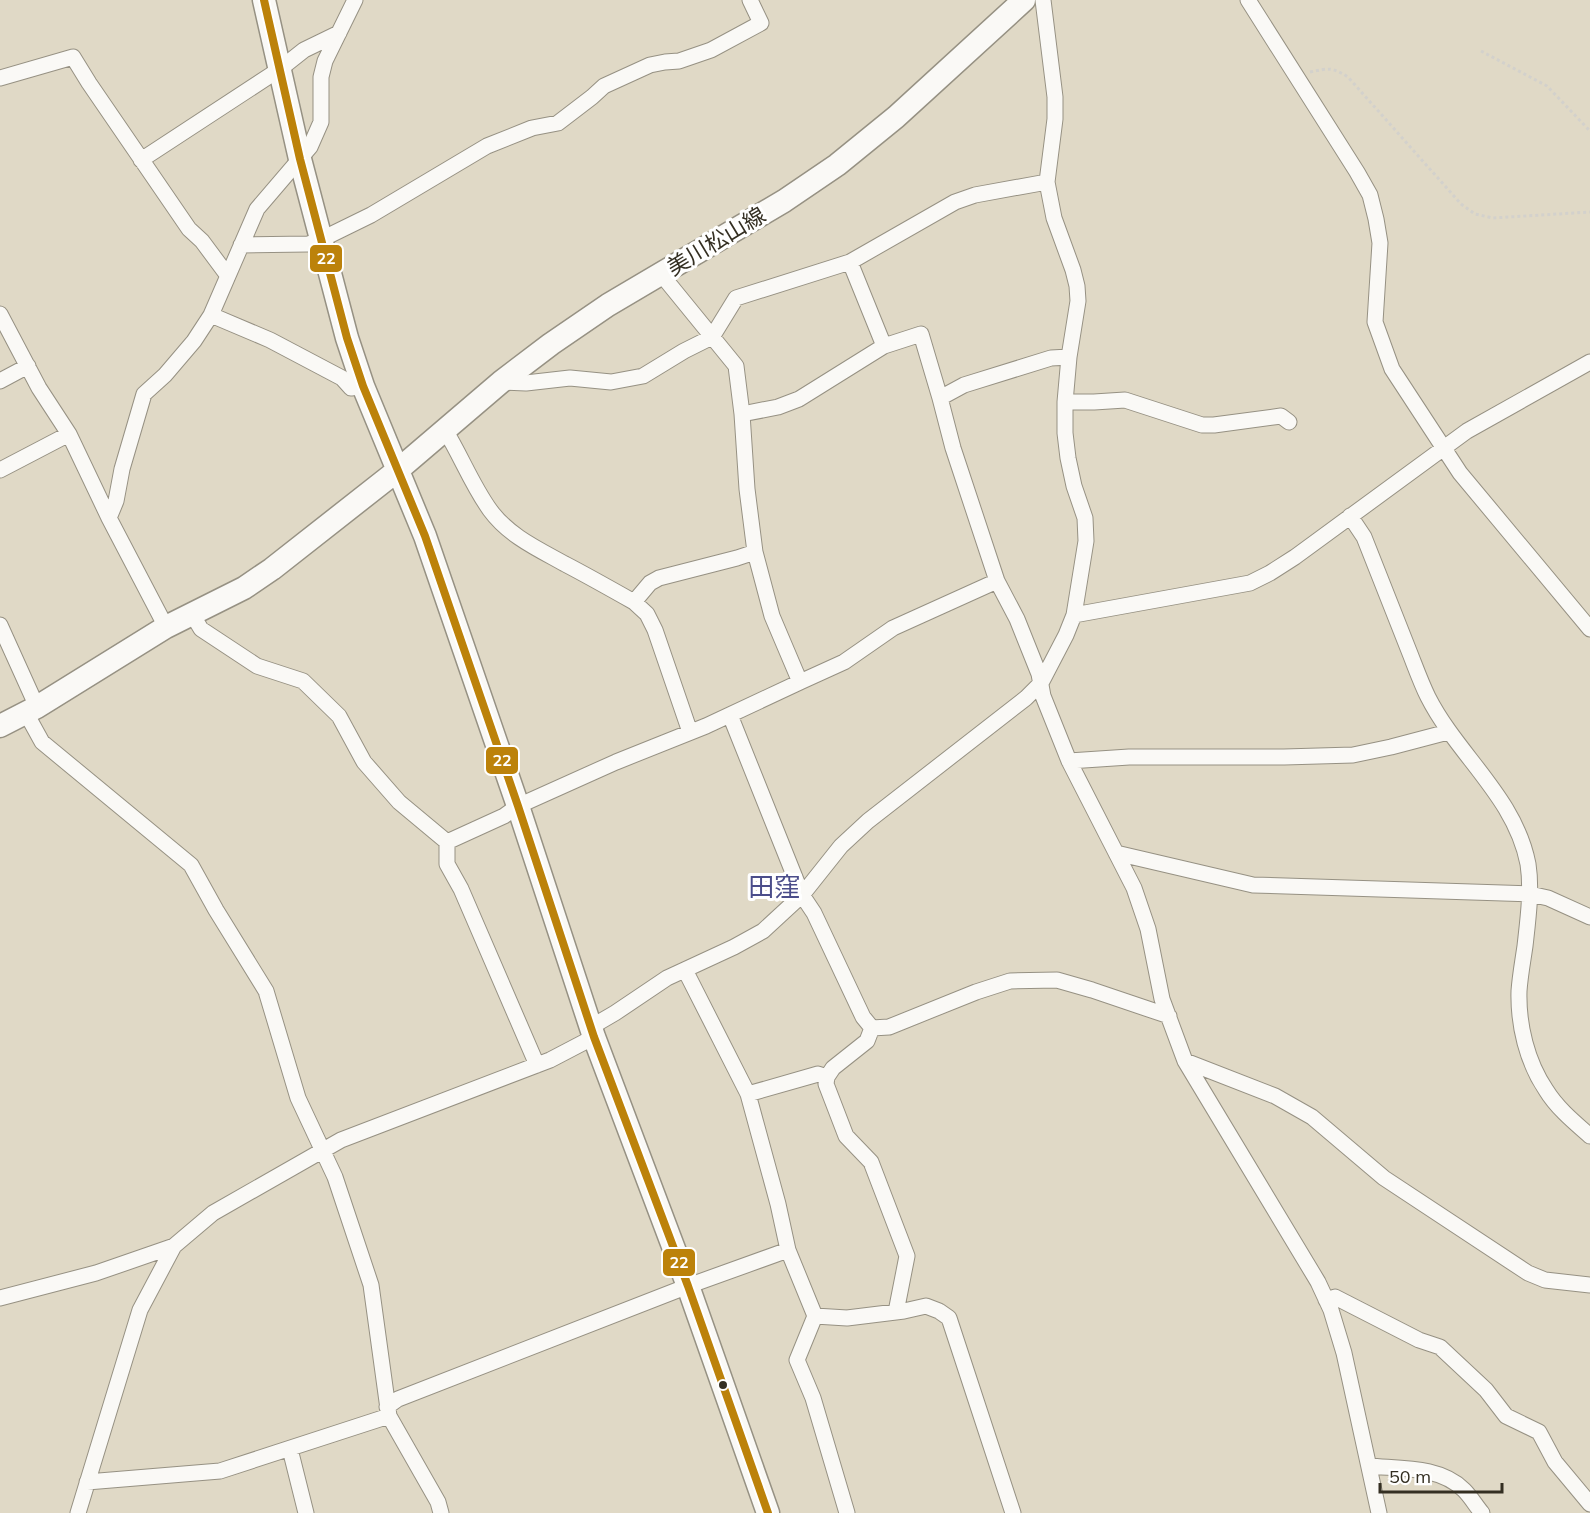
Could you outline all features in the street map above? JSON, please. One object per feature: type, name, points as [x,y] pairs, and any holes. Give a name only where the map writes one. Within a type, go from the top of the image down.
[{"type":"main road","points":[[264,0],[300,159],[347,338],[363,386],[425,536],[518,806],[592,1032],[688,1286],[768,1513]]},
{"type":"main road","name":"美川松山線","points":[[15,717],[166,627],[244,588],[272,569],[398,470],[501,382],[608,305],[784,201],[837,165],[896,117],[1024,0]]},
{"type":"street","points":[[109,518],[116,501],[122,469],[144,394],[165,375],[211,315],[257,209],[310,147],[321,122],[321,77],[325,61],[355,0]]},
{"type":"street","points":[[241,245],[308,244],[320,240],[371,215],[487,146],[532,128],[558,123],[604,86],[650,65],[695,56],[711,50],[761,23],[750,0]]},
{"type":"street","points":[[0,1298],[96,1273],[174,1246],[213,1213],[341,1140],[537,1065],[592,1032],[615,1013],[667,978],[735,947],[763,931],[802,895],[841,846],[868,821],[1026,699],[1041,683],[1059,651],[1074,615],[1086,541],[1085,518],[1074,486],[1065,433],[1069,357],[1078,301],[1074,270],[1054,218],[1047,182],[1055,119],[1055,97],[1043,0]]},
{"type":"street","points":[[1248,0],[1358,172],[1370,195],[1380,243],[1375,322],[1392,369],[1460,473],[1590,629]]},
{"type":"street","points":[[141,160],[280,69],[304,50],[339,33]]},
{"type":"street","points":[[0,78],[73,57],[88,83],[189,229],[202,241],[228,276]]},
{"type":"street","points":[[501,382],[570,378],[611,382],[643,376],[712,337],[736,298],[850,262],[955,202],[975,195],[1047,182]]},
{"type":"street","points":[[850,262],[884,346]]},
{"type":"street","points":[[661,274],[736,366],[754,552],[772,616],[800,682]]},
{"type":"street","points":[[0,314],[39,388],[69,434],[109,518],[166,627]]},
{"type":"street","points":[[211,315],[270,340],[342,378],[351,387],[363,386]]},
{"type":"street","points":[[742,414],[778,407],[799,399],[884,346],[921,334],[953,448],[997,580],[1017,619],[1039,674],[1042,696],[1069,761],[1134,888],[1148,929],[1162,999],[1185,1061],[1318,1282],[1331,1310],[1344,1353],[1379,1513]]},
{"type":"street","points":[[940,398],[975,381],[1051,358],[1069,357]]},
{"type":"street","points":[[1074,615],[1250,583],[1295,557],[1467,431],[1590,362]]},
{"type":"street","points":[[0,381],[28,366]]},
{"type":"street","points":[[1065,402],[1125,400],[1202,425],[1281,416],[1289,422]]},
{"type":"street","points":[[445,429],[469,477],[490,511],[500,522],[519,538],[634,602],[647,614],[655,630],[690,732]]},
{"type":"street","points":[[0,470],[69,434]]},
{"type":"street","points":[[1350,516],[1364,537],[1428,697],[1448,732],[1510,813],[1521,839],[1528,864],[1530,894],[1519,991],[1521,1027],[1531,1060],[1546,1091],[1590,1136]]},
{"type":"street","points":[[634,602],[650,583],[659,578],[754,552]]},
{"type":"street","points":[[447,843],[504,816],[518,806],[730,715],[844,662],[893,628],[997,580]]},
{"type":"street","points":[[192,614],[201,629],[257,666],[303,681],[339,716],[364,762],[399,802],[447,843],[447,864],[461,889],[537,1065]]},
{"type":"street","points":[[0,625],[15,717],[191,865],[266,991],[298,1098],[335,1177],[371,1285],[388,1412],[438,1502],[441,1513]]},
{"type":"street","points":[[730,715],[802,895],[814,913],[862,1017],[872,1028]]},
{"type":"street","points":[[1069,761],[1129,757],[1353,755],[1448,732]]},
{"type":"street","points":[[1116,853],[1253,885],[1530,894],[1548,898],[1590,917]]},
{"type":"street","points":[[685,970],[748,1094],[788,1250],[815,1316],[797,1360],[813,1398],[847,1513]]},
{"type":"street","points":[[872,1028],[890,1027],[976,992],[1010,981],[1057,980],[1169,1016]]},
{"type":"street","points":[[872,1028],[867,1041],[833,1068],[827,1077],[826,1084],[846,1136],[871,1162],[907,1256],[896,1312]]},
{"type":"street","points":[[1185,1061],[1275,1096],[1312,1117],[1384,1178],[1528,1273],[1545,1280],[1590,1285]]},
{"type":"street","points":[[748,1094],[818,1074],[827,1077]]},
{"type":"street","points":[[78,1513],[140,1310],[174,1246]]},
{"type":"street","points":[[87,1482],[220,1471],[290,1449],[388,1412],[398,1399],[688,1286],[788,1250]]},
{"type":"street","points":[[1326,1300],[1335,1297],[1419,1340],[1440,1347],[1486,1390],[1506,1416],[1539,1432],[1555,1462],[1590,1504]]},
{"type":"street","points":[[815,1316],[847,1318],[926,1306],[949,1318],[1014,1513]]},
{"type":"street","points":[[290,1449],[306,1513]]},
{"type":"street","points":[[1369,1466],[1432,1472],[1448,1478],[1464,1490],[1482,1513]]},
{"type":"path","points":[[1481,51],[1547,86],[1590,131]]},
{"type":"path","points":[[1299,79],[1311,72],[1325,69],[1335,69],[1348,77],[1461,204],[1475,214],[1493,218],[1590,212]]},
{"type":"transit line","name":"22","points":[[264,0],[300,159],[347,338],[363,386],[425,536],[518,806],[594,1037],[688,1286],[768,1513]]},
{"type":"district","name":"田窪","points":[[774,886]]}]
